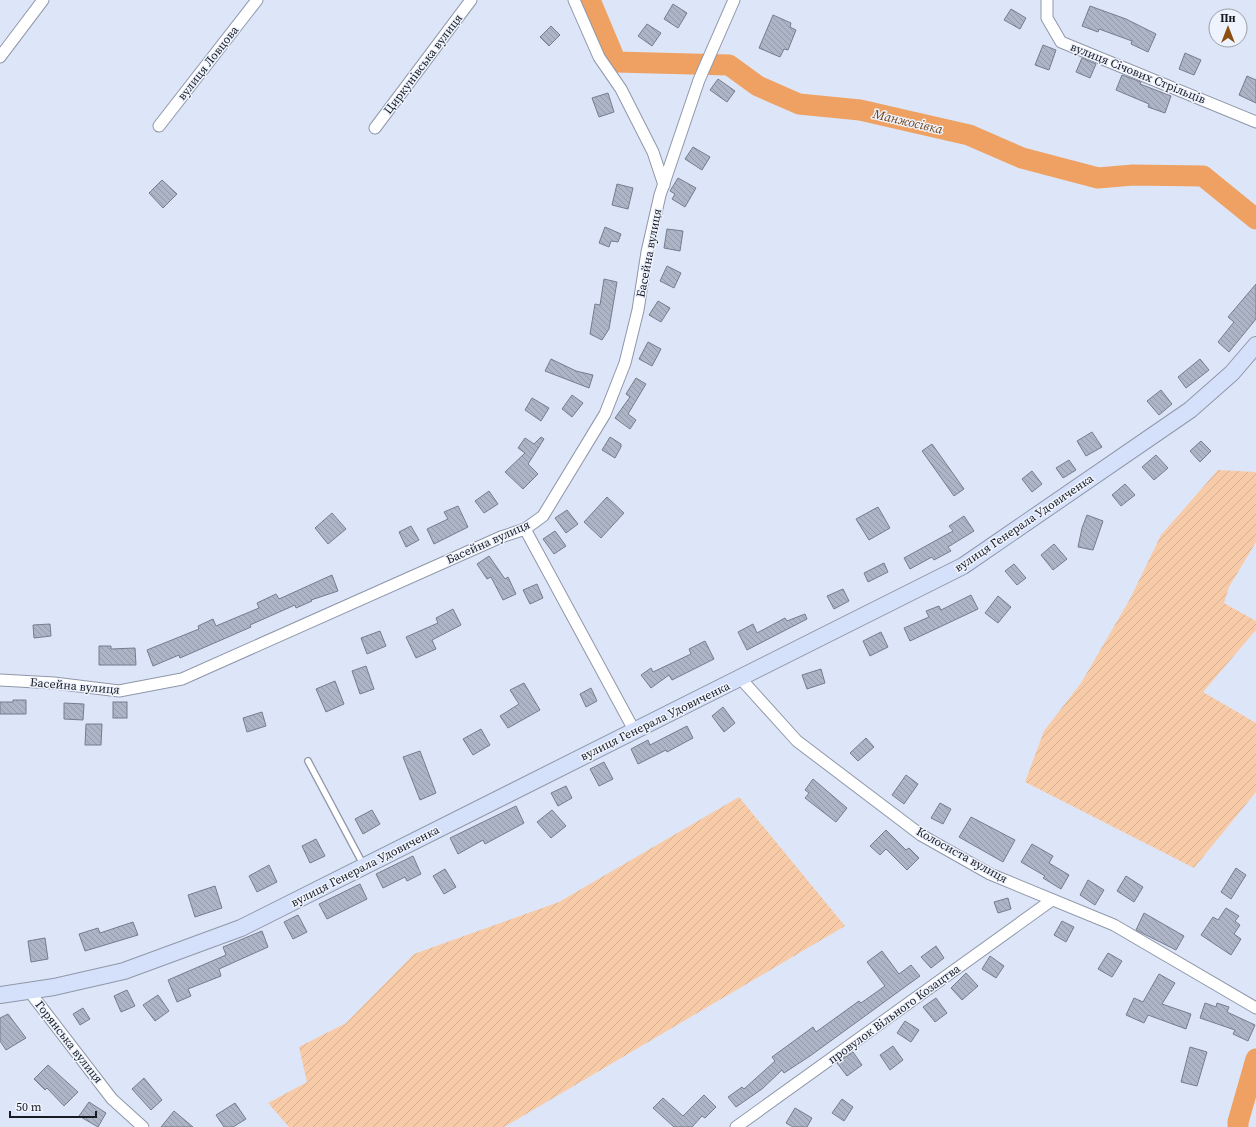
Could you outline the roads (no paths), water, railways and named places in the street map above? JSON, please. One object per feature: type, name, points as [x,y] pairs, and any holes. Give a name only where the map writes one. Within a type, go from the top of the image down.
[{"type":"main road","name":"вулиця Генерала Удовиченка","points":[[0,995],[29,991],[124,970],[189,948],[241,928],[634,730],[741,679],[964,566],[1190,410],[1232,373],[1256,345]]},
{"type":"street","points":[[0,57],[43,0]]},
{"type":"street","name":"вулиця Ловцова","points":[[159,126],[257,0]]},
{"type":"street","name":"Циркунівська вулиця","points":[[375,128],[471,0]]},
{"type":"street","points":[[574,0],[599,57],[621,90],[653,152],[664,185]]},
{"type":"street","name":"Басейна вулиця","points":[[0,680],[54,683],[119,692],[182,679],[501,537],[525,529],[543,516],[605,414],[625,363],[638,310],[647,252],[664,185],[699,80],[734,0]]},
{"type":"street","name":"вулиця Січових Стрільців","points":[[1047,0],[1047,18],[1061,42],[1256,122]]},
{"type":"street","points":[[525,529],[634,730]]},
{"type":"street","name":"Колосиста вулиця","points":[[741,679],[797,741],[921,834],[990,874],[1114,925],[1256,1008]]},
{"type":"street","name":"провулок Вільного Козацтва","points":[[736,1127],[1052,900]]},
{"type":"street","name":"Горянська вулиця","points":[[29,991],[112,1099],[143,1127]]},
{"type":"lane","points":[[308,761],[364,866]]},
{"type":"waterway","name":"Манжосівка","points":[[590,0],[616,62],[729,65],[758,86],[799,104],[860,110],[969,135],[1022,158],[1098,178],[1133,175],[1203,176],[1256,219]]},
{"type":"waterway","name":"Манжосівка","points":[[1238,1127],[1238,1122],[1256,1059]]}]
